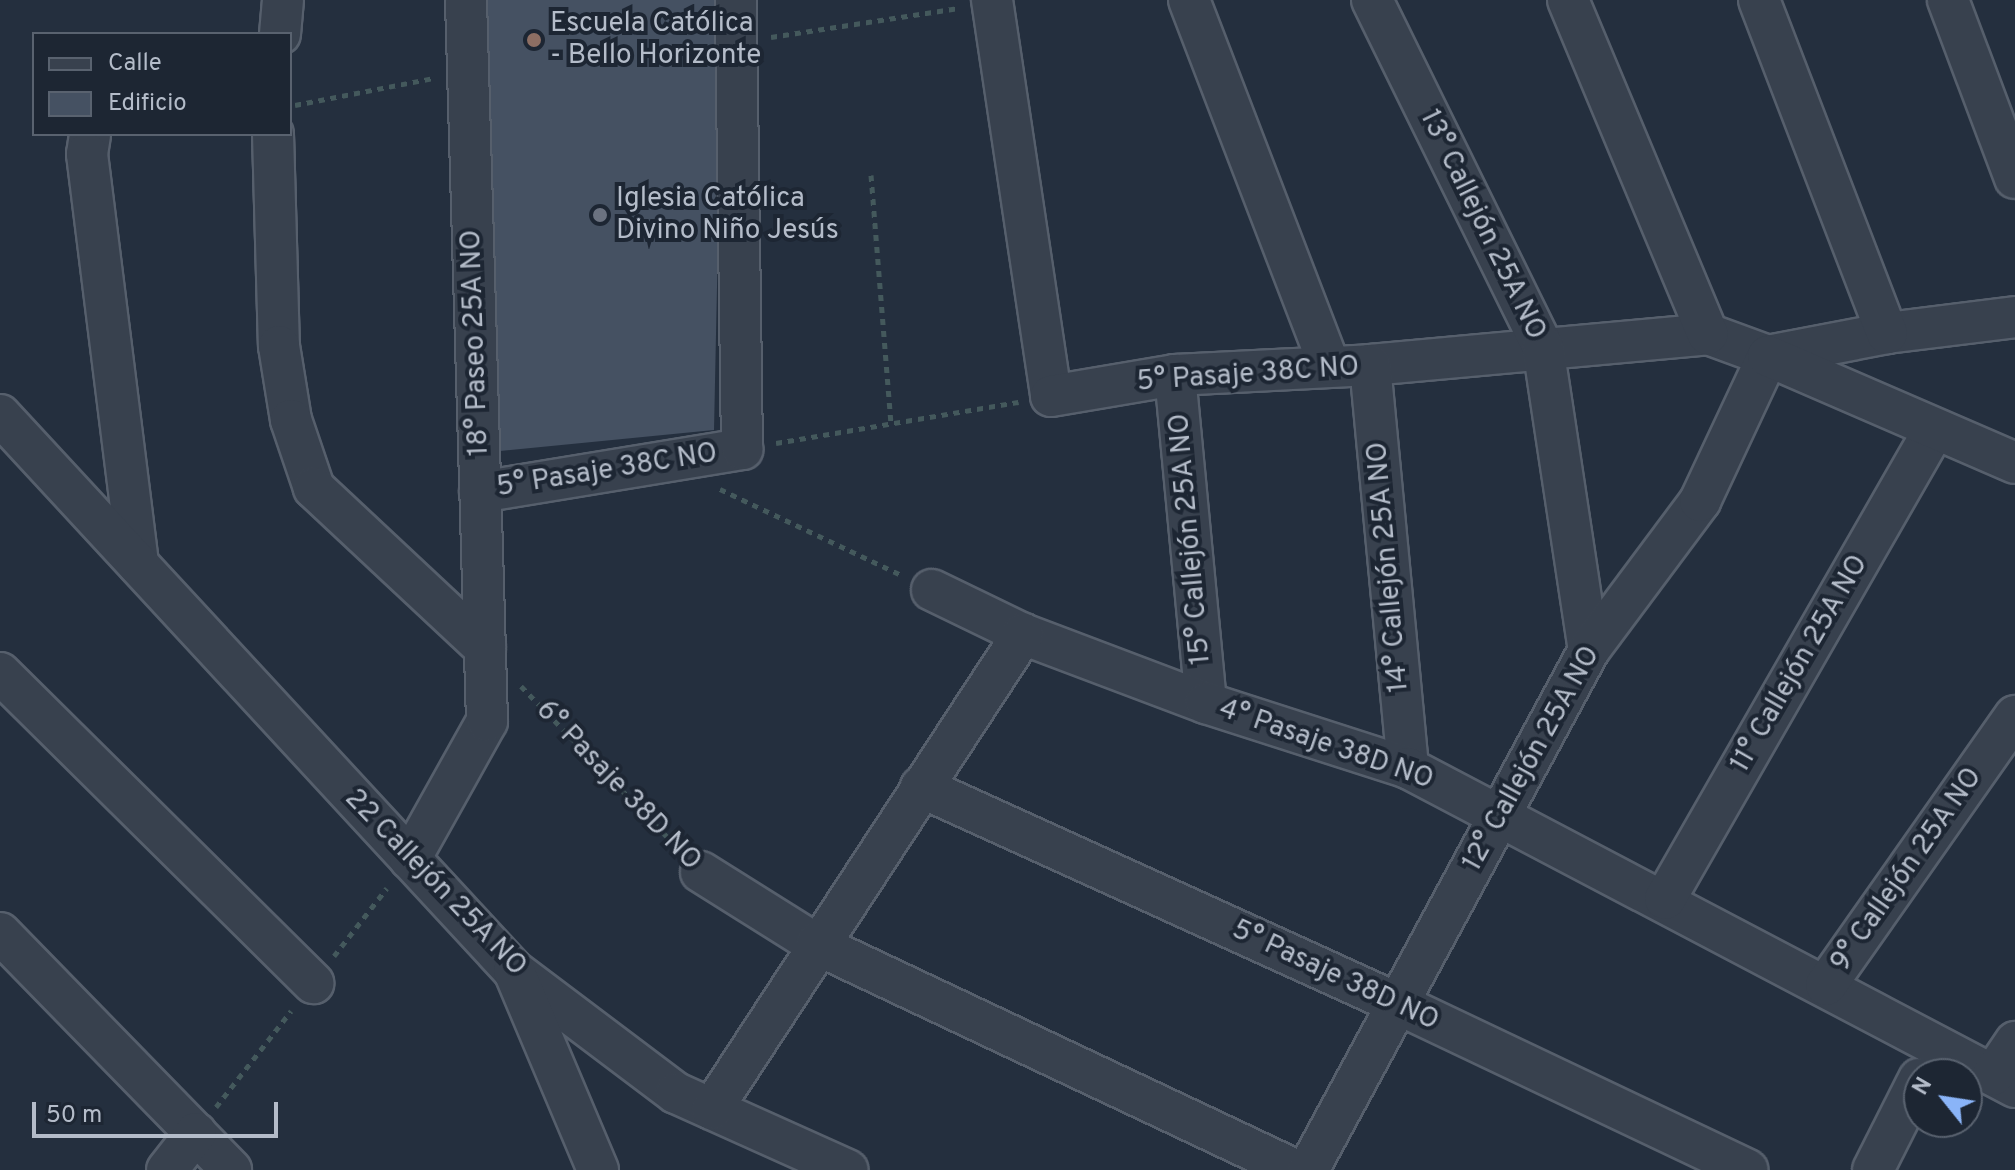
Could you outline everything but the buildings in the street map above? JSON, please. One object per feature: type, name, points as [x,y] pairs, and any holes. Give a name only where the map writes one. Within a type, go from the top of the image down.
[{"type":"street","points":[[280,32],[283,0]]},
{"type":"street","name":"18° Paseo 25A NO","points":[[410,859],[487,721],[466,0]]},
{"type":"street","points":[[736,0],[742,449]]},
{"type":"street","points":[[1189,0],[1329,364]]},
{"type":"street","name":"13° Callejón 25A NO","points":[[1372,0],[1543,347],[1589,650]]},
{"type":"street","points":[[1568,0],[1708,334]]},
{"type":"street","points":[[1759,0],[1887,333]]},
{"type":"street","points":[[1948,0],[2015,178]]},
{"type":"street","points":[[992,1],[1051,396]]},
{"type":"street","points":[[90,136],[87,154],[138,564]]},
{"type":"street","points":[[273,136],[279,346],[291,420],[314,488],[485,648]]},
{"type":"street","points":[[1768,356],[1887,333],[2015,317]]},
{"type":"street","name":"5° Pasaje 38C NO","points":[[1051,396],[1175,375],[1329,364],[1370,365],[1708,334],[1768,356],[2015,463]]},
{"type":"street","name":"12° Callejón 25A NO","points":[[1308,1170],[1396,1003],[1504,815],[1589,650],[1700,501],[1768,356]]},
{"type":"street","name":"14° Callejón 25A NO","points":[[1370,365],[1408,768]]},
{"type":"street","name":"15° Callejón 25A NO","points":[[1175,375],[1206,703]]},
{"type":"street","name":"22 Callejón 25A NO","points":[[0,415],[514,971],[676,1093],[847,1170]]},
{"type":"street","name":"11° Callejón 25A NO","points":[[1665,899],[1934,430]]},
{"type":"street","name":"5° Pasaje 38C NO","points":[[480,492],[742,449]]},
{"type":"street","name":"4° Pasaje 38D NO","points":[[932,590],[1023,634],[1206,703],[1408,768],[1504,815],[1826,985],[1916,1058]]},
{"type":"street","points":[[712,1109],[816,944],[1023,634]]},
{"type":"street","points":[[0,673],[313,983]]},
{"type":"street","name":"9° Callejón 25A NO","points":[[1826,985],[2015,716]]},
{"type":"street","name":"5° Pasaje 38D NO","points":[[921,787],[1396,1003],[1747,1170]]},
{"type":"street","name":"6° Pasaje 38D NO","points":[[701,872],[816,944],[1295,1170]]},
{"type":"street","points":[[0,933],[231,1170]]},
{"type":"street","points":[[514,971],[598,1170]]},
{"type":"street","points":[[2004,1081],[2015,1042]]},
{"type":"street","name":"4° Pasaje 38D NO","points":[[1983,1077],[2004,1081]]},
{"type":"street","points":[[1873,1170],[1903,1111]]},
{"type":"street","points":[[167,1170],[196,1133]]},
{"type":"path","points":[[736,43],[992,1]]},
{"type":"path","points":[[292,106],[468,72]]},
{"type":"path","points":[[871,175],[891,423]]},
{"type":"path","name":"5° Pasaje 38C NO","points":[[742,449],[1051,396]]},
{"type":"path","points":[[662,461],[932,590]]},
{"type":"path","name":"6° Pasaje 38D NO","points":[[485,648],[701,872]]},
{"type":"place","name":"Escuela Católica - Bello Horizonte","points":[[534,40]]},
{"type":"place","name":"Iglesia Católica Divino Niño Jesús","points":[[600,215]]}]
